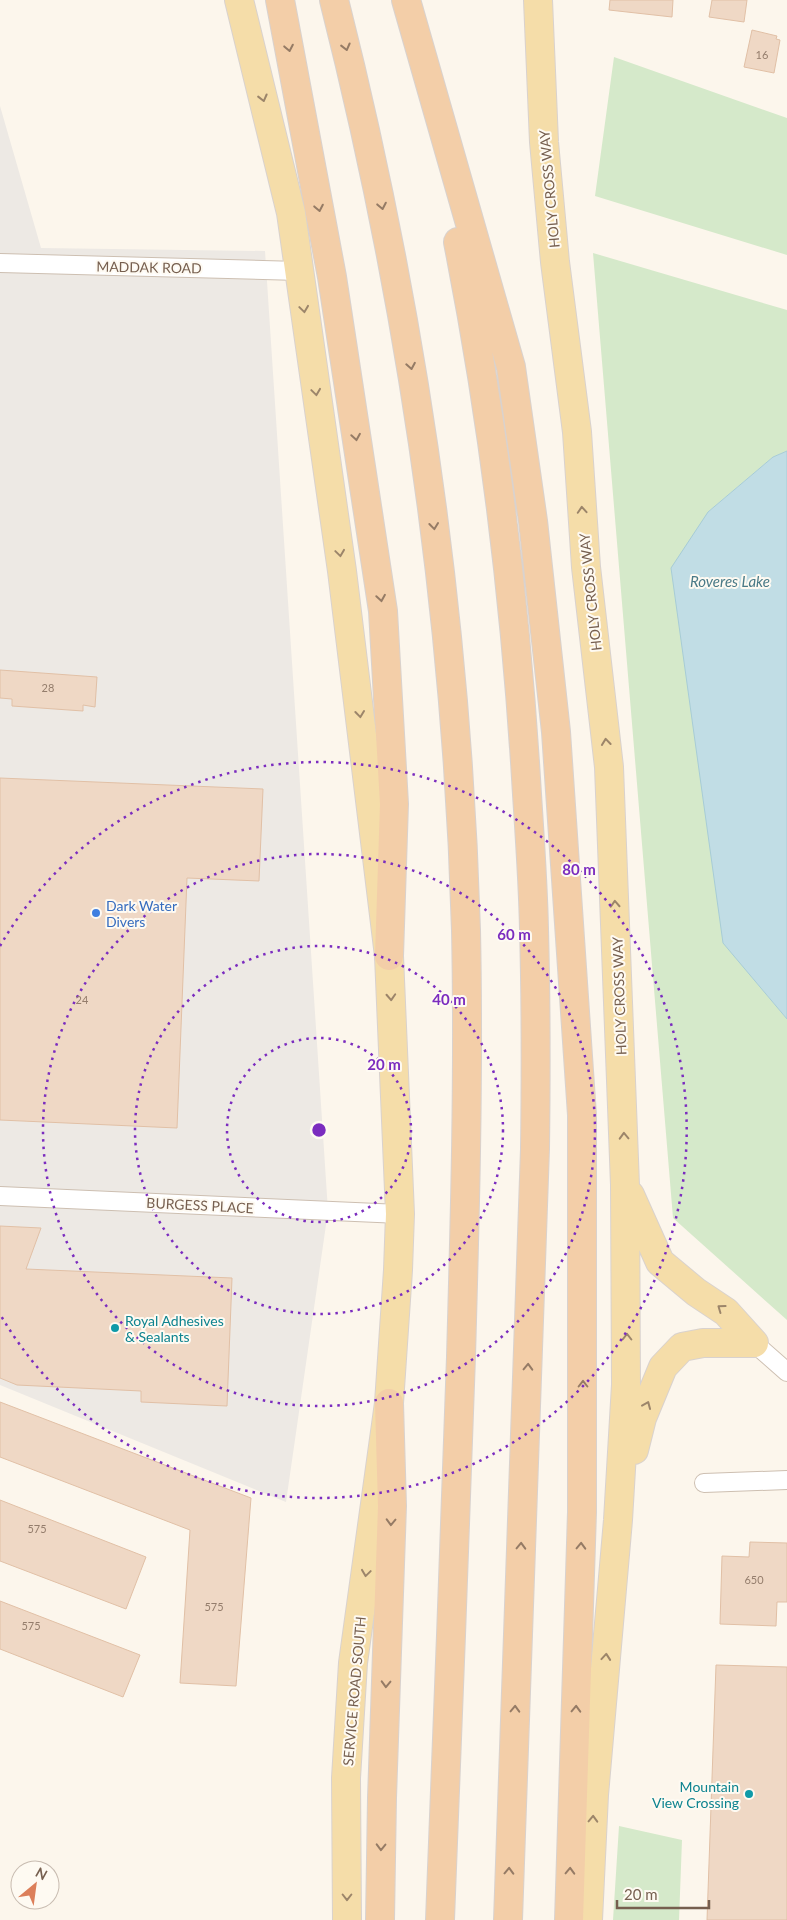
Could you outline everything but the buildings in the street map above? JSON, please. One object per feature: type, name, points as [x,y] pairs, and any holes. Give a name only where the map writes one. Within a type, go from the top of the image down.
[{"type":"highway","points":[[280,0],[332,277],[382,610],[394,804],[389,956]]},
{"type":"highway","points":[[334,0],[354,78],[377,184],[415,392],[431,500],[443,606],[461,824],[466,930],[466,1146],[459,1406],[440,1920]]},
{"type":"highway","points":[[405,0],[444,171],[465,277],[486,400],[500,496],[512,601],[529,821],[534,927],[535,1149],[508,1920]]},
{"type":"highway","points":[[405,0],[511,367],[533,521],[556,732],[582,1125],[582,1512],[569,1920]]},
{"type":"highway","points":[[380,1920],[382,1798],[392,1506],[388,1403]]},
{"type":"main road","name":"SERVICE ROAD SOUTH","points":[[239,0],[291,213],[342,571],[389,956],[400,1214],[398,1270],[388,1403],[353,1663],[346,1778],[347,1920]]},
{"type":"main road","name":"HOLY CROSS WAY","points":[[538,0],[544,142],[555,262],[577,432],[586,567],[609,767],[619,981],[625,1185],[626,1385],[618,1520]]},
{"type":"main road","points":[[625,1185],[660,1262],[696,1292],[726,1312],[754,1343]]},
{"type":"main road","points":[[588,1920],[594,1796],[618,1520],[642,1418],[663,1367],[682,1347],[703,1343],[754,1343]]},
{"type":"lane","name":"MADDAK ROAD","points":[[0,263],[299,271]]},
{"type":"lane","name":"BURGESS PLACE","points":[[0,1196],[400,1214]]},
{"type":"lane","points":[[754,1343],[787,1372]]},
{"type":"lane","points":[[704,1483],[787,1480]]},
{"type":"shaded area","points":[[0,106],[41,248],[265,251],[328,1211],[286,1502],[0,1385]]},
{"type":"green space","points":[[614,57],[787,118],[787,255],[595,196]]},
{"type":"green space","points":[[593,253],[787,310],[787,451],[773,457],[708,512],[723,942],[787,1019],[787,1320],[673,1218]]},
{"type":"green space","points":[[619,1826],[682,1840],[679,1920],[613,1920]]},
{"type":"water","name":"Roveres Lake","points":[[787,451],[787,1019],[723,943],[671,568],[708,512],[773,457]]},
{"type":"place","name":"Dark Water Divers","points":[[96,913]]},
{"type":"place","name":"Royal Adhesives & Sealants","points":[[115,1328]]},
{"type":"place","name":"Mountain View Crossing","points":[[749,1794]]}]
